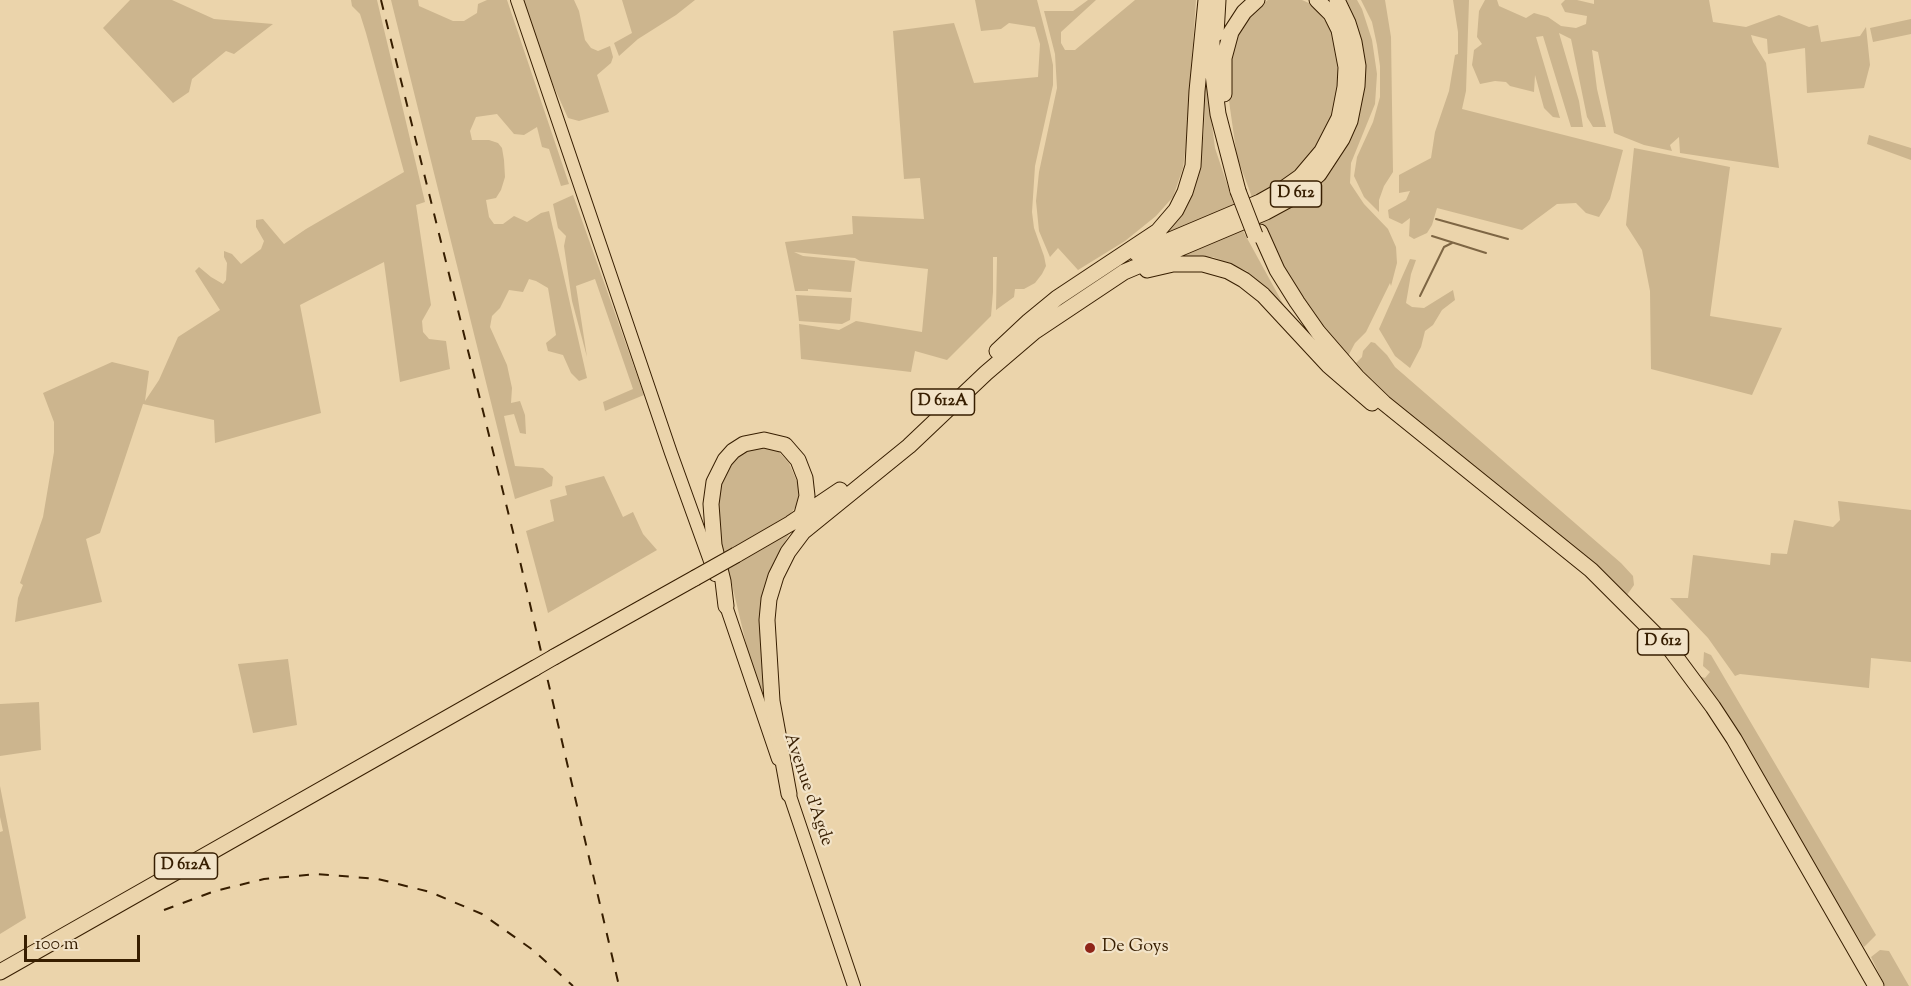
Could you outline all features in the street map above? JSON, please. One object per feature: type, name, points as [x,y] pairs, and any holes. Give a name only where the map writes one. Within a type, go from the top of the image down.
[{"type":"highway","name":"D 612A","points":[[796,518],[862,482],[909,446],[986,373],[1158,231],[1176,210],[1185,192],[1193,166],[1197,91],[1206,0]]},
{"type":"highway","name":"D 612","points":[[1216,0],[1212,56],[1215,85],[1221,128],[1240,190],[1257,234],[1292,305],[1333,360]]},
{"type":"highway","name":"D 612","points":[[1216,0],[1216,65],[1226,127],[1240,190]]},
{"type":"highway","points":[[1226,127],[1224,58],[1231,32],[1244,12],[1257,0]]},
{"type":"highway","name":"D 612A","points":[[0,972],[736,555],[854,480],[884,457],[1029,321],[1140,252],[1260,202],[1283,189],[1312,165],[1331,137],[1339,118],[1345,87],[1346,67],[1339,30],[1331,14],[1317,0]]},
{"type":"highway","name":"D 612","points":[[1095,282],[1266,212],[1290,199],[1319,174],[1342,139],[1355,103],[1357,86],[1358,66],[1354,42],[1337,0]]},
{"type":"highway","name":"D 612","points":[[1095,282],[1173,264],[1203,264],[1228,271],[1244,280],[1333,360],[1380,407],[1588,573],[1665,652],[1709,710],[1792,849],[1867,986]]},
{"type":"highway","name":"D 612","points":[[1354,381],[1591,570],[1670,649],[1734,739],[1876,986]]},
{"type":"highway","points":[[726,606],[723,581],[714,545],[711,504],[714,482],[725,460],[744,444],[764,440],[785,445],[798,460],[805,478],[807,496],[796,518]]},
{"type":"highway","points":[[789,794],[772,701],[768,655],[769,599],[784,560],[803,532],[862,482]]},
{"type":"main road","name":"Avenue d'Agde","points":[[517,0],[854,986]]},
{"type":"shaded area","points":[[130,0],[172,0],[214,19],[273,24],[234,54],[226,51],[192,79],[189,92],[173,103],[103,28]]},
{"type":"shaded area","points":[[351,0],[377,0],[425,202],[416,205],[431,305],[422,321],[423,332],[429,339],[446,341],[450,369],[400,382],[384,262],[300,305],[321,413],[215,443],[214,420],[143,404],[100,533],[86,539],[102,602],[15,622],[18,598],[23,585],[20,583],[43,517],[54,452],[54,422],[43,393],[112,362],[149,371],[145,401],[159,380],[178,337],[220,310],[195,271],[199,267],[223,284],[226,280],[227,263],[224,251],[232,254],[241,264],[261,249],[264,241],[256,227],[256,220],[263,219],[284,244],[404,172],[366,33],[360,14],[352,6]]},
{"type":"shaded area","points":[[391,0],[418,0],[419,6],[453,21],[464,21],[477,13],[478,4],[487,0],[507,0],[569,184],[561,186],[549,149],[542,147],[537,127],[524,135],[514,134],[497,114],[476,117],[470,131],[472,140],[489,140],[498,143],[502,148],[505,177],[501,190],[496,198],[486,200],[489,217],[494,224],[503,224],[514,216],[527,222],[549,211],[587,378],[579,381],[571,373],[563,355],[548,351],[546,343],[556,335],[548,288],[529,279],[523,292],[509,290],[500,308],[492,316],[490,327],[507,365],[512,388],[511,403],[520,401],[525,415],[526,434],[520,433],[514,414],[504,416],[515,466],[543,468],[553,477],[552,486],[515,499]]},
{"type":"shaded area","points":[[523,0],[574,0],[579,11],[585,40],[591,48],[598,51],[610,46],[613,57],[611,63],[597,75],[609,112],[579,121],[568,118],[554,87]]},
{"type":"shaded area","points":[[622,0],[695,0],[638,39],[619,56],[614,43],[632,33]]},
{"type":"shaded area","points":[[975,0],[1037,0],[1053,65],[1053,85],[1035,166],[1032,212],[1034,228],[1046,266],[1035,283],[1024,289],[1015,289],[1014,297],[996,310],[997,257],[993,257],[991,316],[947,360],[915,351],[911,372],[801,359],[799,324],[839,330],[856,321],[922,332],[928,269],[794,252],[803,256],[855,261],[851,292],[808,289],[808,291],[795,291],[785,242],[853,234],[852,216],[924,219],[920,178],[904,179],[893,31],[954,23],[974,83],[1038,77],[1040,44],[1035,27],[1009,23],[1001,29],[981,31]]},
{"type":"shaded area","points":[[1088,0],[1096,0],[1061,32],[1061,43],[1065,50],[1075,50],[1135,0],[1196,0],[1186,144],[1183,168],[1173,197],[1156,216],[1125,241],[1078,270],[1058,248],[1050,257],[1039,231],[1036,201],[1039,172],[1057,88],[1055,54],[1044,11],[1073,11]]},
{"type":"shaded area","points":[[1268,0],[1302,0],[1311,4],[1325,21],[1334,36],[1337,53],[1338,98],[1327,130],[1306,159],[1286,179],[1253,200],[1237,157],[1228,94],[1232,46],[1251,11]]},
{"type":"shaded area","points":[[1345,0],[1357,0],[1362,9],[1372,40],[1377,74],[1375,104],[1351,163],[1350,183],[1364,204],[1388,229],[1396,247],[1397,263],[1391,286],[1390,283],[1366,332],[1355,343],[1346,360],[1301,302],[1263,228],[1262,220],[1323,179],[1341,156],[1356,124]]},
{"type":"shaded area","points":[[1361,0],[1385,0],[1391,37],[1393,172],[1379,200],[1379,212],[1364,197],[1354,176],[1357,157],[1373,122],[1380,97],[1377,45],[1372,22]]},
{"type":"shaded area","points":[[1453,0],[1469,0],[1466,91],[1462,109],[1623,150],[1610,199],[1599,217],[1586,213],[1576,203],[1557,204],[1522,230],[1437,208],[1427,233],[1414,239],[1409,236],[1410,218],[1402,224],[1389,218],[1388,210],[1406,200],[1410,191],[1399,193],[1399,175],[1431,158],[1435,132],[1449,91],[1455,55],[1458,54],[1458,32]]},
{"type":"shaded area","points":[[1485,0],[1497,0],[1499,6],[1526,18],[1534,13],[1548,17],[1561,26],[1576,28],[1586,24],[1587,16],[1565,12],[1561,4],[1565,0],[1594,4],[1594,0],[1709,0],[1713,22],[1746,27],[1779,15],[1809,27],[1818,25],[1821,42],[1860,36],[1866,27],[1870,65],[1864,88],[1807,93],[1805,48],[1768,54],[1767,39],[1751,35],[1766,63],[1779,168],[1680,153],[1679,137],[1670,145],[1672,151],[1644,145],[1614,133],[1598,52],[1592,50],[1597,89],[1606,127],[1593,127],[1587,117],[1571,39],[1559,33],[1579,101],[1583,127],[1571,127],[1543,36],[1536,37],[1560,118],[1553,117],[1544,108],[1535,75],[1534,92],[1510,86],[1506,82],[1495,81],[1480,84],[1472,65],[1474,50],[1482,44],[1477,37],[1479,11]]},
{"type":"shaded area","points":[[1911,19],[1911,34],[1873,42],[1870,28]]},
{"type":"shaded area","points":[[1206,40],[1207,88],[1215,148],[1235,208],[1158,239],[1184,210],[1199,174],[1204,129]]},
{"type":"shaded area","points":[[1869,135],[1911,148],[1911,160],[1867,144]]},
{"type":"shaded area","points":[[1634,148],[1730,167],[1710,316],[1782,328],[1752,395],[1651,369],[1650,291],[1642,250],[1626,225]]},
{"type":"shaded area","points":[[573,195],[644,395],[605,411],[603,402],[633,389],[595,279],[576,286],[587,357],[572,301],[564,246],[566,236],[558,228],[553,204]]},
{"type":"shaded area","points":[[1242,229],[1287,311],[1247,271],[1213,257],[1167,258]]},
{"type":"shaded area","points":[[1410,259],[1416,260],[1406,303],[1412,307],[1424,308],[1453,290],[1455,300],[1442,310],[1433,325],[1425,331],[1421,347],[1410,368],[1395,356],[1379,329]]},
{"type":"shaded area","points":[[796,295],[852,298],[850,320],[842,324],[799,321]]},
{"type":"shaded area","points":[[1371,342],[1387,355],[1395,367],[1621,563],[1633,576],[1634,585],[1627,595],[1473,470],[1352,367],[1362,357],[1363,351]]},
{"type":"shaded area","points":[[762,448],[778,451],[789,463],[798,484],[799,503],[790,514],[724,554],[717,526],[715,501],[720,480],[730,465],[745,452]]},
{"type":"shaded area","points":[[604,476],[623,517],[633,512],[643,534],[657,550],[548,613],[526,531],[554,521],[550,500],[567,495],[565,486]]},
{"type":"shaded area","points":[[1838,501],[1911,510],[1911,662],[1871,658],[1869,688],[1740,674],[1735,676],[1708,638],[1670,598],[1688,598],[1693,555],[1770,565],[1771,553],[1787,554],[1794,520],[1833,527],[1840,520]]},
{"type":"shaded area","points":[[790,532],[769,573],[761,615],[763,694],[749,656],[728,568]]},
{"type":"shaded area","points":[[1704,652],[1711,655],[1876,935],[1864,947],[1699,676],[1705,678],[1710,672],[1703,666]]},
{"type":"shaded area","points":[[288,659],[297,725],[253,733],[238,664]]},
{"type":"shaded area","points":[[39,702],[41,750],[0,756],[0,704]]},
{"type":"shaded area","points":[[0,786],[26,918],[0,934],[0,832],[3,831],[0,817]]},
{"type":"shaded area","points":[[1880,950],[1889,951],[1909,986],[1885,986],[1871,957]]},
{"type":"waterway","points":[[1436,219],[1508,239]]},
{"type":"waterway","points":[[1432,236],[1486,253]]},
{"type":"waterway","points":[[1420,296],[1444,247],[1452,243]]},
{"type":"railway","points":[[381,0],[516,544],[619,986]]},
{"type":"railway","points":[[164,910],[215,891],[264,879],[317,874],[378,879],[430,892],[482,914],[533,950],[573,986]]},
{"type":"place","name":"De Goys","points":[[1090,948]]}]
